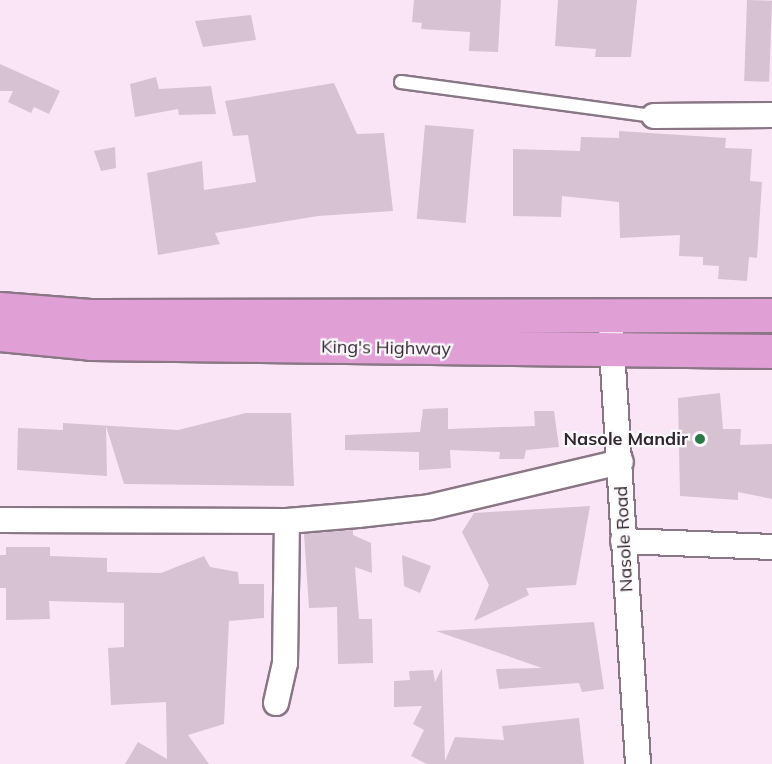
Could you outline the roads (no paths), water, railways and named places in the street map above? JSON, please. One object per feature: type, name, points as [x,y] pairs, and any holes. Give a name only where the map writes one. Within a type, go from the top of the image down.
[{"type":"highway","name":"King's Highway","points":[[0,309],[90,316],[610,313],[772,315]]},
{"type":"highway","name":"King's Highway","points":[[0,334],[91,343],[612,352],[772,351]]},
{"type":"street","points":[[654,116],[772,115]]},
{"type":"street","name":"Nasole Road","points":[[610,313],[638,764]]},
{"type":"street","points":[[0,520],[287,521],[430,507],[621,462]]},
{"type":"street","points":[[276,703],[285,663],[287,521]]},
{"type":"street","points":[[623,541],[772,548]]},
{"type":"lane","points":[[401,82],[654,116]]},
{"type":"place","name":"Nasole Mandir","points":[[700,439]]}]
